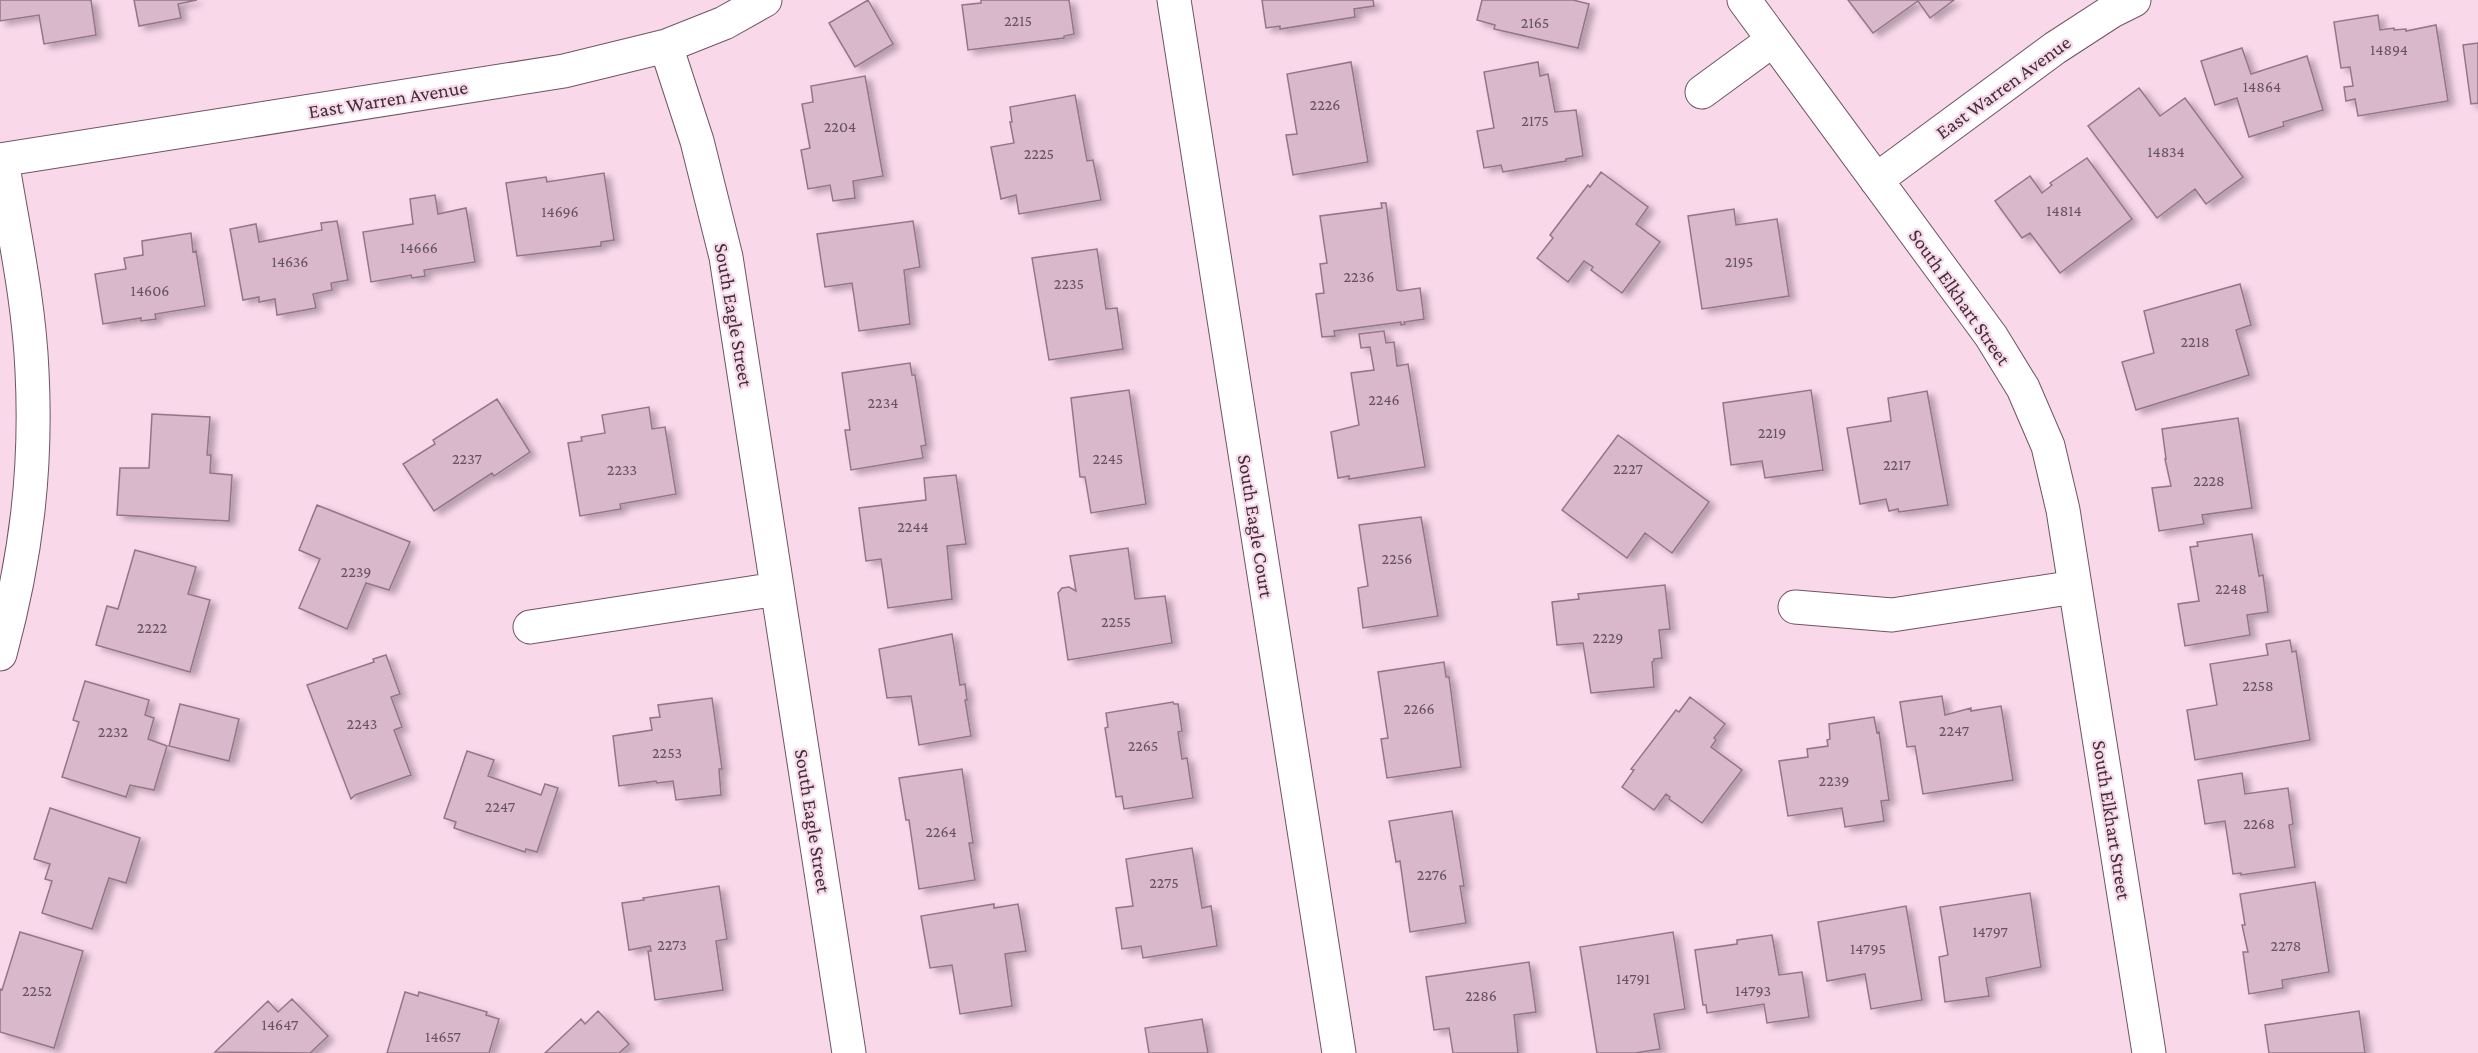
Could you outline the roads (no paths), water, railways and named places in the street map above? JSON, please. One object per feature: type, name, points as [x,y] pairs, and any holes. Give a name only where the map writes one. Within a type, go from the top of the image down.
[{"type":"street","name":"East Warren Avenue","points":[[1,160],[564,71],[666,46],[724,23],[765,0]]},
{"type":"street","name":"South Eagle Court","points":[[1174,0],[1339,1053]]},
{"type":"street","name":"South Elkhart Street","points":[[1744,0],[1991,336],[2023,388],[2048,446],[2063,510],[2149,1053]]},
{"type":"street","name":"East Warren Avenue","points":[[1876,180],[2055,48],[2112,11],[2134,0]]},
{"type":"street","points":[[1702,92],[1773,40]]},
{"type":"street","name":"South Eagle Street","points":[[666,46],[698,141],[726,257],[849,1053]]},
{"type":"street","points":[[0,654],[20,573],[27,532],[34,451],[32,369],[25,304],[1,160]]},
{"type":"street","points":[[1795,607],[1892,615],[2075,587]]},
{"type":"street","points":[[530,627],[777,589]]}]
